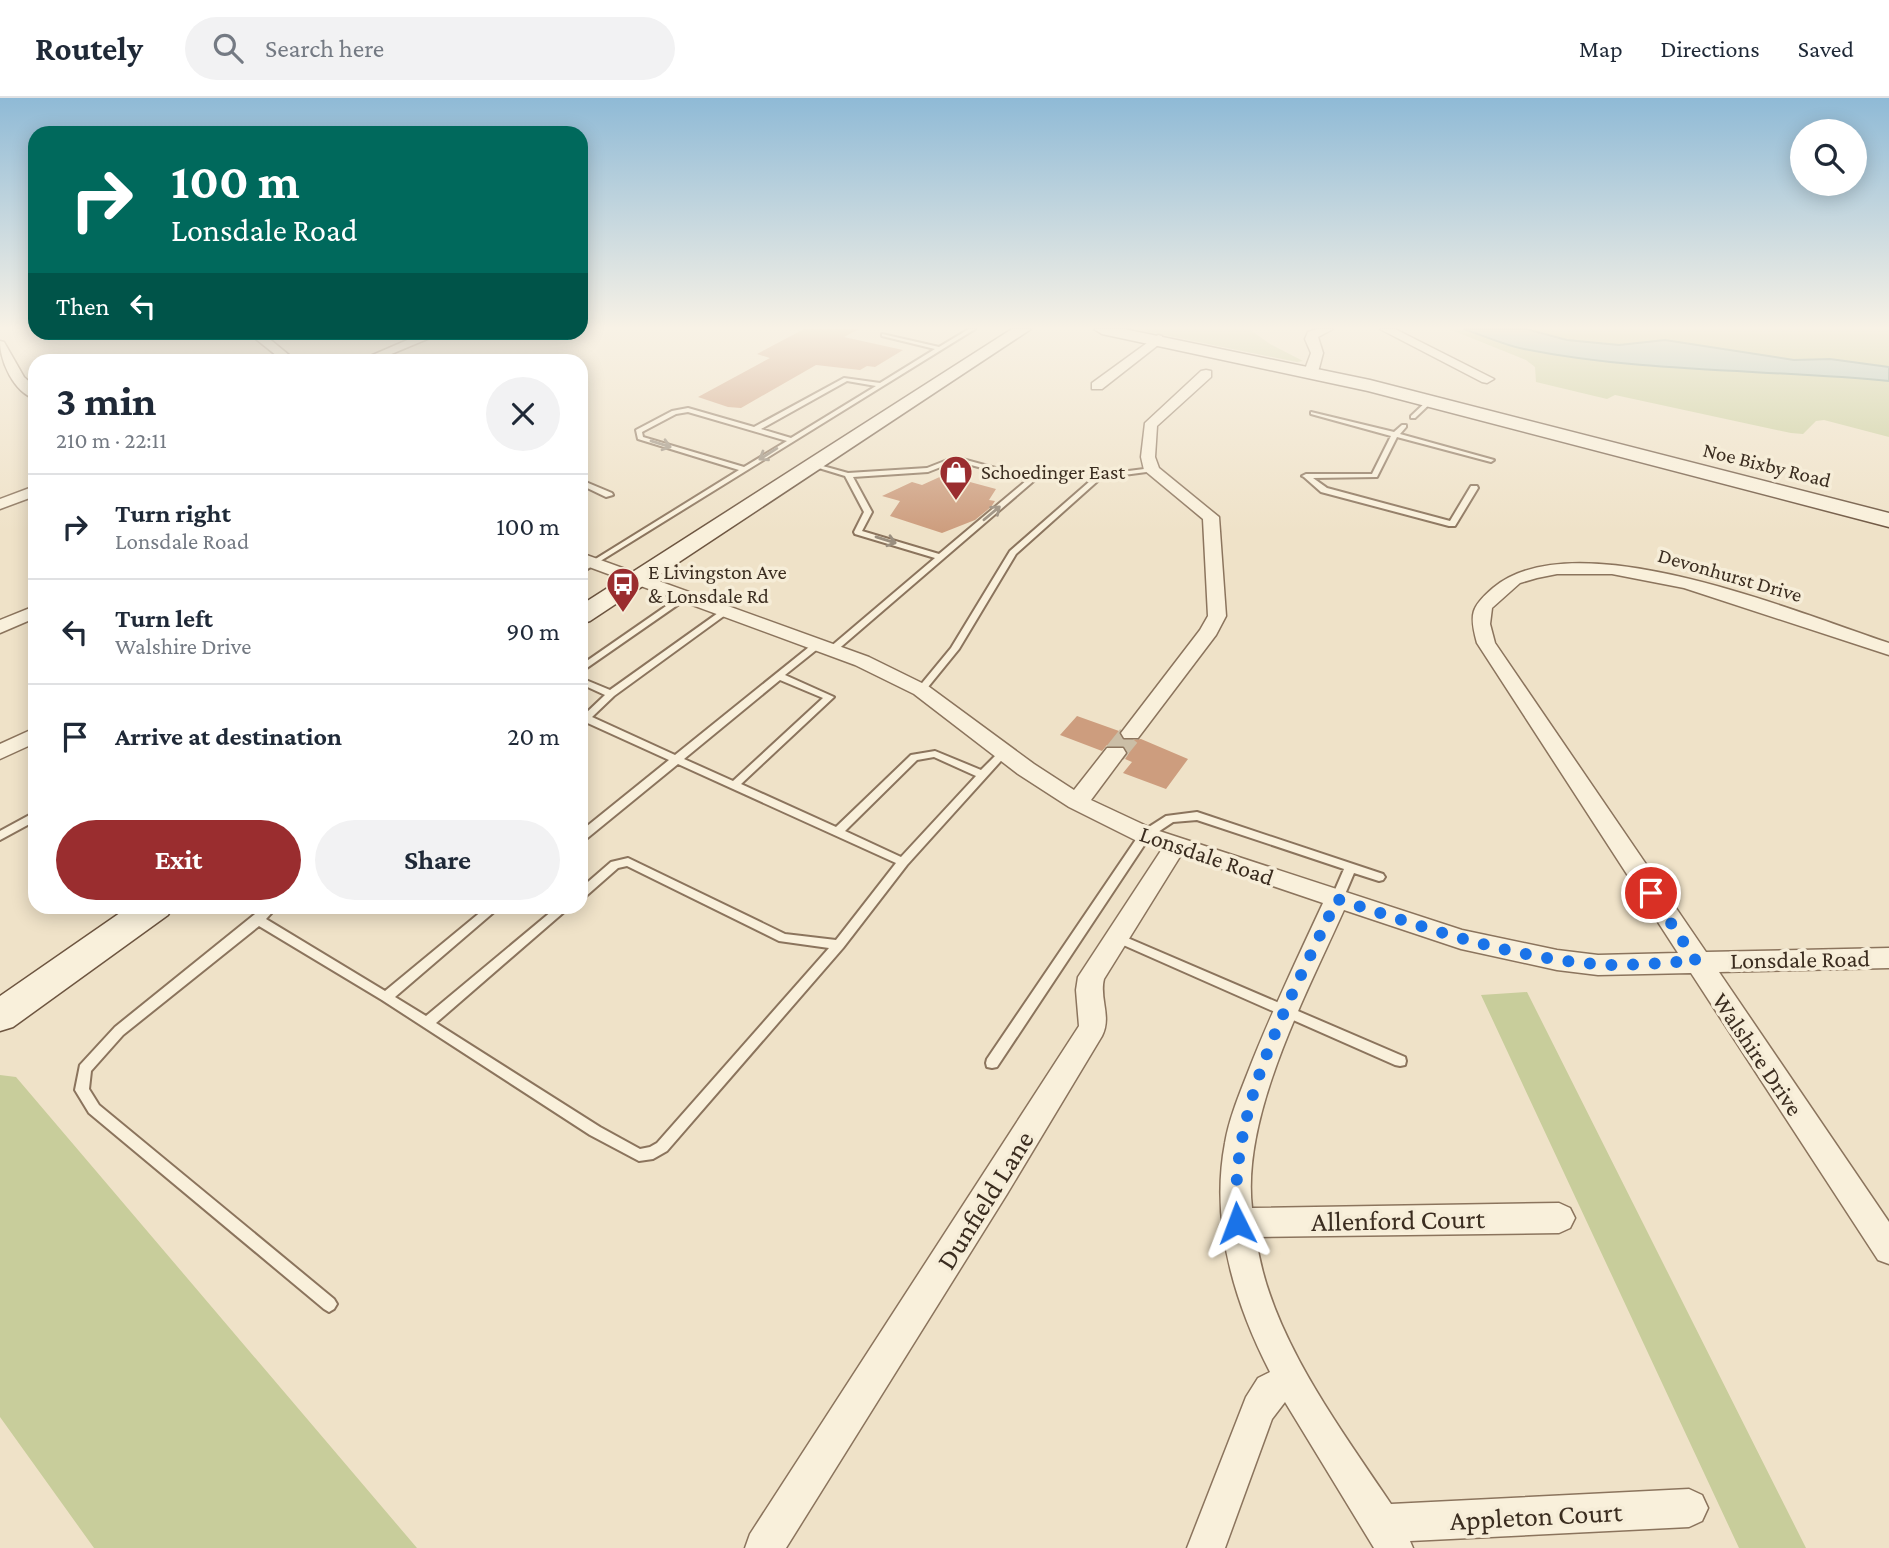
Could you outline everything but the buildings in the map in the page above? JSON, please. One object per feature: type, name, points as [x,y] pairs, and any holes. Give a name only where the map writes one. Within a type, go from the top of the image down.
[{"type":"main road","points":[[588,611],[917,397]]},
{"type":"main road","name":"Noe Bixby Road","points":[[1412,397],[1889,520]]},
{"type":"main road","points":[[0,1016],[145,914]]},
{"type":"street","points":[[1131,733],[1209,631],[1217,616],[1211,517],[1152,470],[1148,457],[1150,426],[1182,397]]},
{"type":"street","points":[[0,504],[28,494]]},
{"type":"street","name":"Lonsdale Road","points":[[588,565],[637,579],[862,661],[921,690],[1026,769],[1077,802],[1145,835],[1461,939],[1557,960],[1598,965],[1889,958]]},
{"type":"street","name":"Devonhurst Drive","points":[[1514,579],[1557,569],[1587,567],[1652,575],[1688,583],[1889,649]]},
{"type":"street","name":"Walshire Drive","points":[[1514,579],[1483,606],[1481,624],[1486,643],[1889,1249]]},
{"type":"street","points":[[0,627],[28,614]]},
{"type":"street","points":[[0,751],[28,738]]},
{"type":"street","points":[[1077,802],[1115,753]]},
{"type":"street","name":"Dunfield Lane","points":[[764,1548],[1092,1028],[1096,1016],[1087,989],[1116,937],[1175,847]]},
{"type":"street","points":[[1337,899],[1285,1012],[1251,1101],[1239,1144],[1234,1192],[1247,1271],[1264,1323],[1292,1382],[1388,1536]]},
{"type":"street","name":"Allenford Court","points":[[1237,1223],[1559,1218]]},
{"type":"street","points":[[1206,1548],[1258,1409],[1270,1390],[1292,1382]]},
{"type":"street","name":"Appleton Court","points":[[1388,1536],[1689,1508]]},
{"type":"lane","points":[[756,429],[814,397]]},
{"type":"lane","points":[[588,562],[862,397]]},
{"type":"lane","points":[[1413,417],[1430,401]]},
{"type":"lane","points":[[744,470],[640,438],[638,431],[674,411],[688,411],[791,440]]},
{"type":"lane","points":[[1313,413],[1491,460]]},
{"type":"lane","points":[[1404,426],[1394,436],[1375,476],[1306,477],[1324,490],[1452,524],[1474,488]]},
{"type":"lane","points":[[588,831],[779,676],[825,648],[940,557],[1032,479],[955,459],[928,470],[848,475],[812,465]]},
{"type":"lane","points":[[921,690],[955,649],[1013,553],[1099,477],[1152,470]]},
{"type":"lane","points":[[848,475],[868,512],[858,532],[940,557]]},
{"type":"lane","points":[[588,485],[609,495]]},
{"type":"lane","points":[[588,664],[685,597]]},
{"type":"lane","points":[[588,714],[725,611]]},
{"type":"lane","points":[[734,785],[829,697],[779,676]]},
{"type":"lane","points":[[588,684],[611,694]]},
{"type":"lane","points":[[588,719],[903,862]]},
{"type":"lane","points":[[258,920],[386,997],[606,1138],[639,1155],[647,1154],[662,1147],[839,945],[903,862],[1004,752]]},
{"type":"lane","points":[[838,832],[914,757],[935,754],[981,774]]},
{"type":"lane","points":[[992,1063],[1145,835],[1170,819],[1197,816],[1379,877]]},
{"type":"lane","points":[[0,836],[28,820]]},
{"type":"lane","points":[[588,888],[615,865],[628,862],[783,938],[839,945]]},
{"type":"lane","points":[[1337,899],[1351,867]]},
{"type":"lane","points":[[264,914],[119,1031],[85,1069],[82,1090],[94,1109],[329,1304]]},
{"type":"lane","points":[[386,997],[486,914]]},
{"type":"lane","points":[[427,1023],[556,914]]},
{"type":"lane","points":[[1116,937],[1400,1061]]},
{"type":"green space","points":[[1623,397],[1889,397],[1889,437],[1824,420],[1816,421],[1803,434]]},
{"type":"green space","points":[[1527,992],[1806,1548],[1739,1548],[1481,995]]},
{"type":"green space","points":[[0,1075],[16,1077],[417,1548],[94,1548],[0,1417]]},
{"type":"tunnel","points":[[1115,753],[1131,733]]},
{"type":"place","name":"Schoedinger East","points":[[956,502]]},
{"type":"place","name":"E Livingston Ave & Lonsdale Rd","points":[[623,614]]},
{"type":"route","points":[[1237,1223],[1234,1192],[1239,1144],[1251,1101],[1285,1012],[1337,899],[1461,939],[1557,960],[1598,965],[1696,961],[1651,893]]}]
